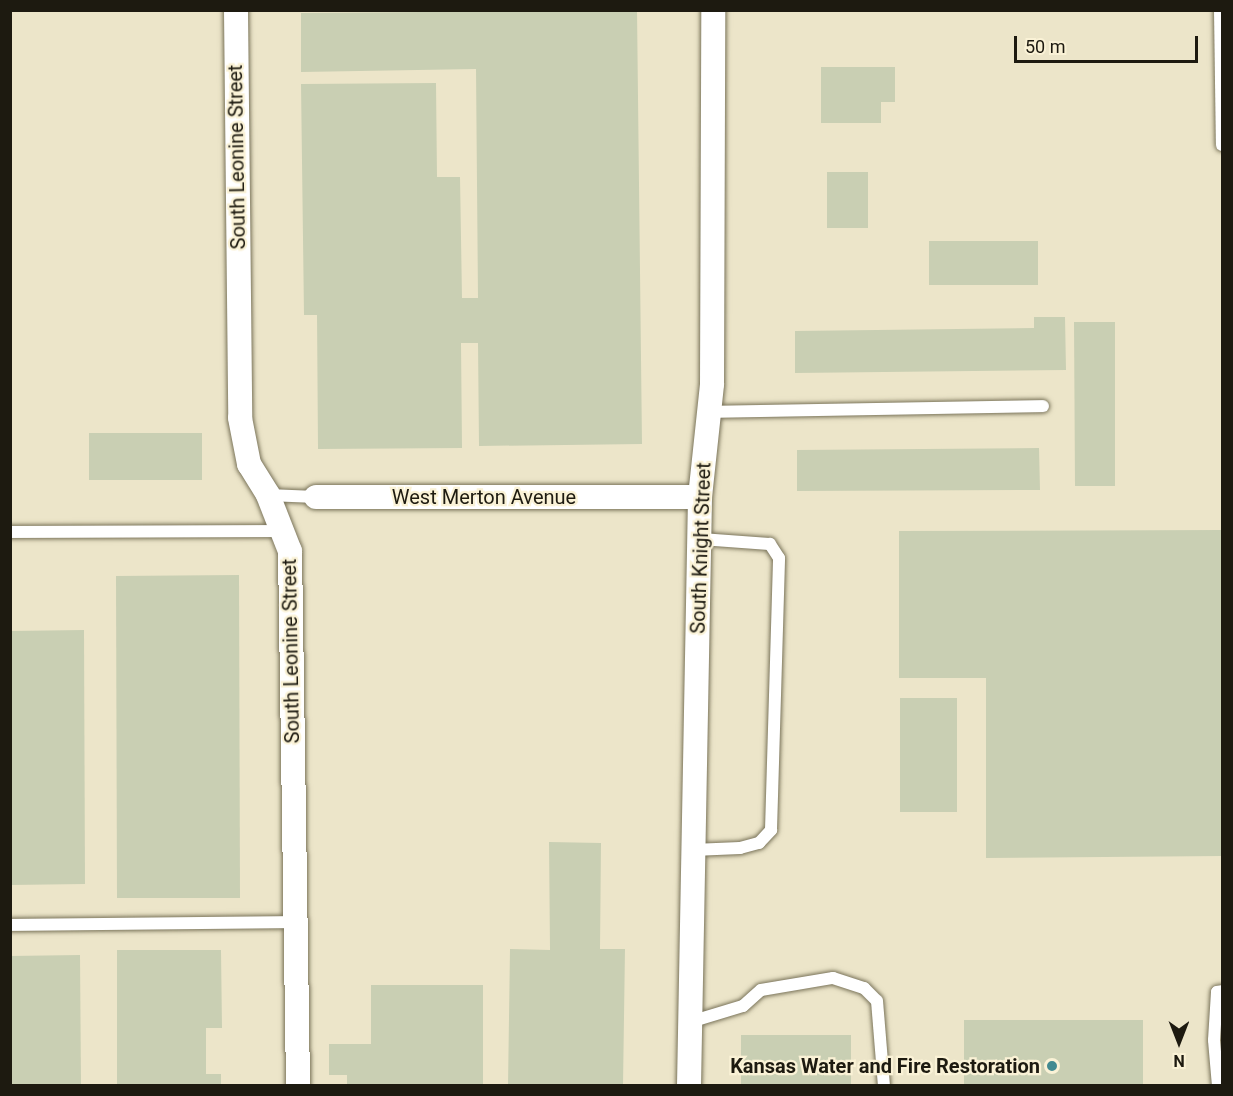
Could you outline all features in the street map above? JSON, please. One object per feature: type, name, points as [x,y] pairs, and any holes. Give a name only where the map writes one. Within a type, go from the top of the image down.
[{"type":"street","name":"South Leonine Street","points":[[236,10],[240,418],[249,464],[268,495],[290,551],[298,1086]]},
{"type":"street","name":"South Knight Street","points":[[689,1086],[700,497],[709,412],[713,10]]},
{"type":"street","name":"West Merton Avenue","points":[[316,497],[700,497]]},
{"type":"lane","points":[[1220,10],[1222,145]]},
{"type":"lane","points":[[709,412],[1043,406]]},
{"type":"lane","name":"West Merton Avenue","points":[[268,495],[316,497]]},
{"type":"lane","points":[[10,532],[282,531]]},
{"type":"lane","points":[[693,850],[740,848],[759,843],[771,830],[779,558],[770,544],[699,539]]},
{"type":"lane","points":[[10,925],[295,922]]},
{"type":"lane","points":[[690,1022],[743,1006],[760,990],[833,978],[864,988],[877,1001],[884,1086]]},
{"type":"lane","points":[[1218,1086],[1214,1040],[1217,992],[1222,991]]},
{"type":"building","points":[[637,10],[642,444],[479,446],[478,343],[461,343],[462,448],[318,449],[317,315],[304,315],[301,84],[436,83],[437,177],[460,177],[462,298],[478,298],[476,69],[301,72],[301,13]]},
{"type":"building","points":[[821,67],[895,67],[895,102],[881,102],[881,123],[821,123]]},
{"type":"building","points":[[827,172],[868,172],[868,228],[827,228]]},
{"type":"building","points":[[929,241],[1038,241],[1038,285],[929,285]]},
{"type":"building","points":[[1034,317],[1065,317],[1066,370],[795,373],[795,331],[1034,328]]},
{"type":"building","points":[[1074,322],[1115,322],[1115,486],[1075,486]]},
{"type":"building","points":[[89,433],[202,433],[202,480],[89,480]]},
{"type":"building","points":[[1039,448],[1040,490],[797,491],[797,450]]},
{"type":"building","points":[[1222,530],[1222,856],[986,858],[986,678],[899,678],[899,531]]},
{"type":"building","points":[[239,575],[240,898],[117,898],[116,576]]},
{"type":"building","points":[[84,630],[85,884],[10,885],[10,631]]},
{"type":"building","points":[[900,698],[957,698],[957,812],[900,812]]},
{"type":"building","points":[[549,842],[601,843],[600,949],[625,949],[623,1086],[508,1086],[510,949],[550,950]]},
{"type":"building","points":[[117,950],[221,950],[222,1028],[206,1028],[206,1074],[221,1074],[221,1086],[117,1086]]},
{"type":"building","points":[[80,955],[81,1086],[10,1086],[10,956]]},
{"type":"building","points":[[371,985],[483,985],[483,1086],[347,1086],[347,1075],[329,1075],[329,1044],[371,1044]]},
{"type":"building","points":[[964,1020],[1143,1020],[1143,1086],[964,1086]]},
{"type":"building","points":[[741,1035],[851,1035],[851,1086],[741,1086]]},
{"type":"place","name":"Kansas Water and Fire Restoration","points":[[1052,1066]]}]
